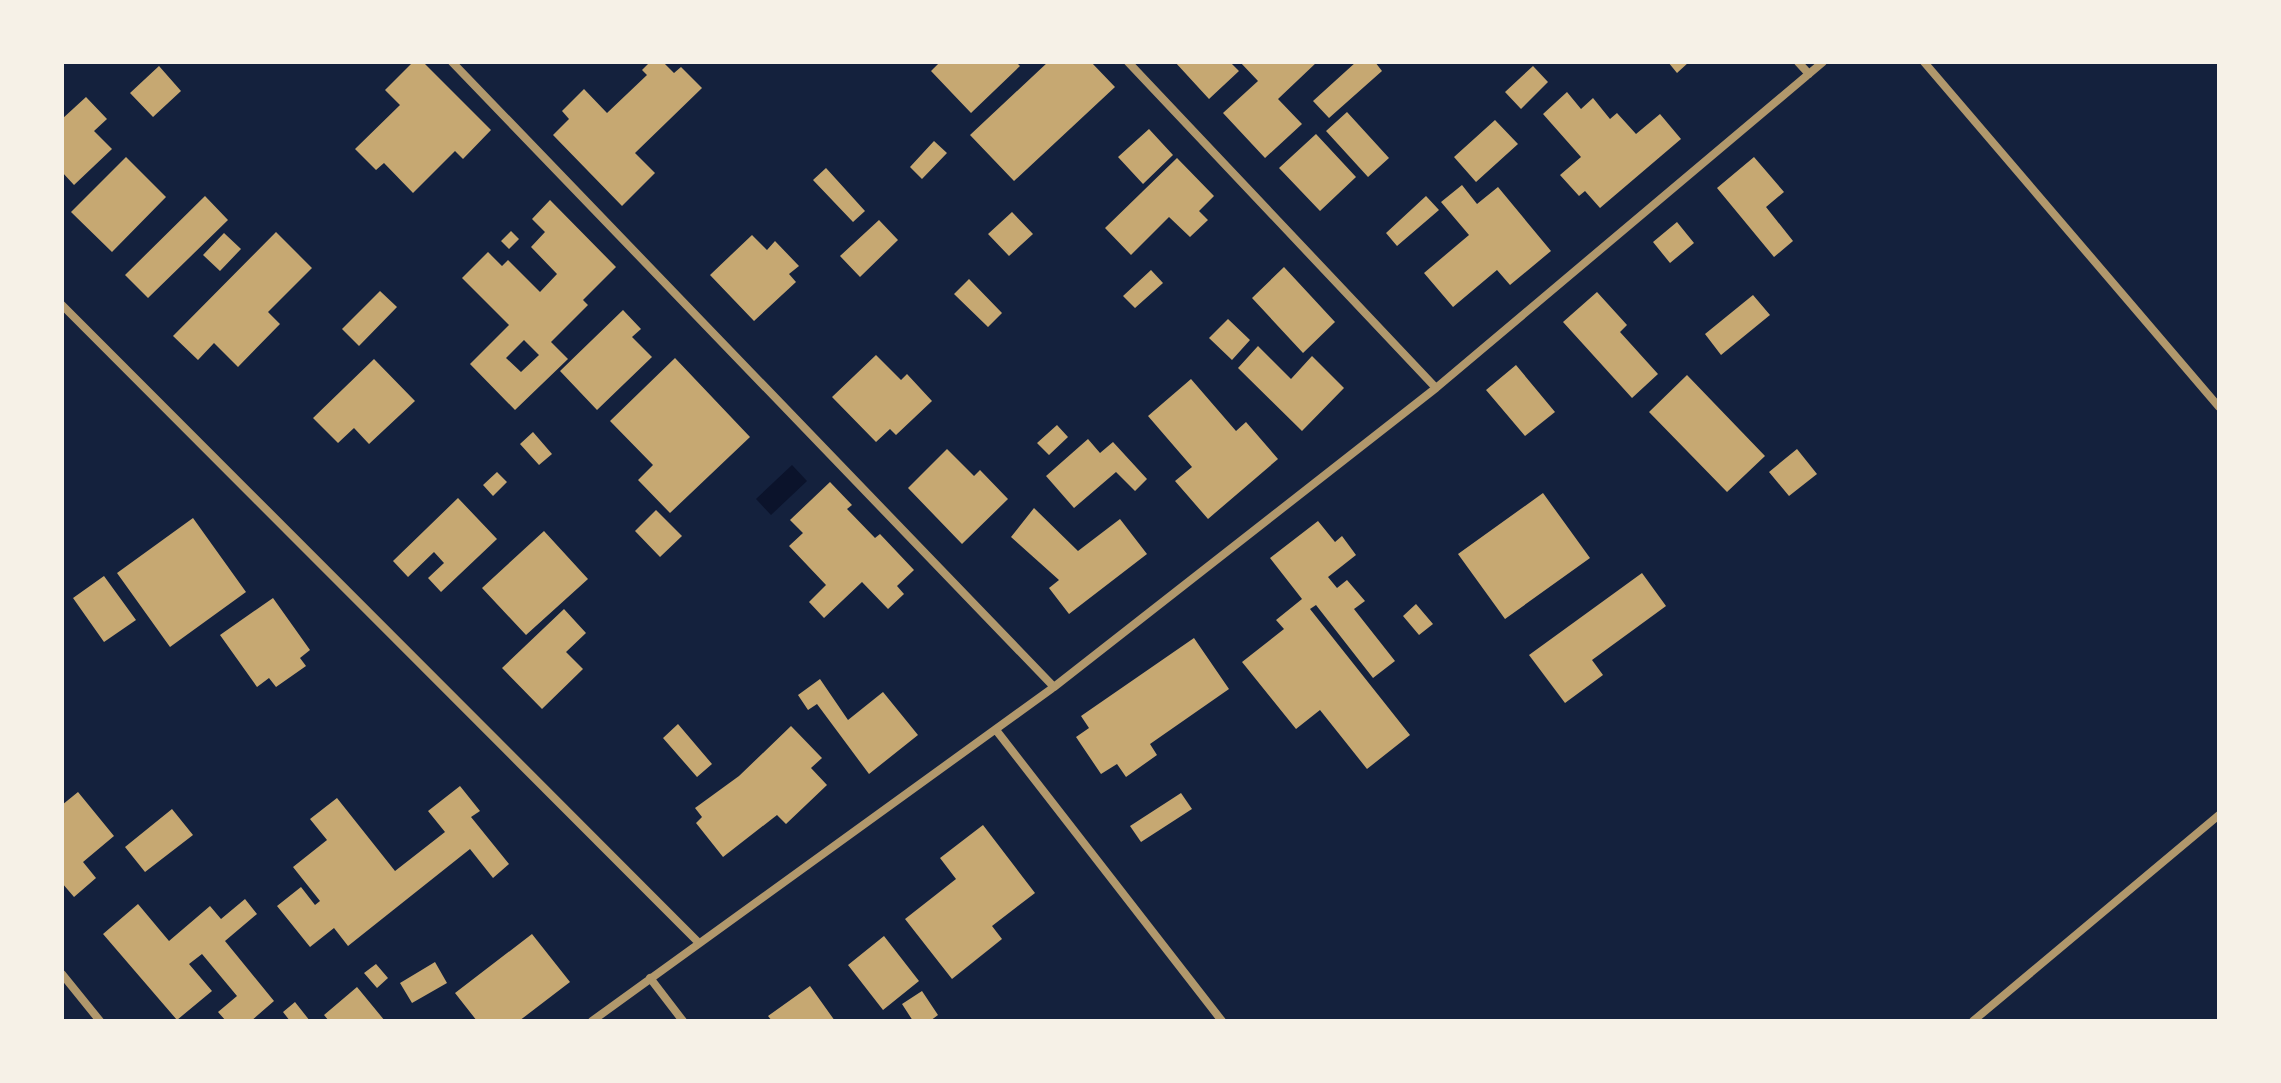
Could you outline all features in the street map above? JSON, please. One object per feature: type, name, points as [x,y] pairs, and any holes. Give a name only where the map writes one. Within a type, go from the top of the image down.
[{"type":"street","points":[[452,62],[1054,687]]},
{"type":"street","points":[[1128,62],[1436,388]]},
{"type":"street","points":[[1798,62],[1809,74]]},
{"type":"street","points":[[592,1021],[1054,687],[1436,388],[1823,62]]},
{"type":"street","points":[[1924,62],[2219,407]]},
{"type":"street","points":[[62,305],[698,942]]},
{"type":"street","points":[[996,730],[1222,1021]]},
{"type":"street","points":[[1973,1021],[2219,815]]},
{"type":"street","points":[[62,974],[100,1021]]},
{"type":"street","points":[[650,978],[683,1021]]},
{"type":"water","points":[[792,465],[807,481],[771,515],[756,499]]},
{"type":"building","points":[[413,62],[423,62],[491,130],[463,159],[455,151],[413,193],[384,163],[376,170],[355,149],[400,105],[385,90]]},
{"type":"building","points":[[650,62],[663,62],[674,73],[681,67],[702,88],[635,153],[655,173],[622,206],[553,135],[569,119],[562,111],[584,89],[607,113],[647,75],[642,70]]},
{"type":"building","points":[[940,62],[1016,62],[1020,66],[971,113],[931,71]]},
{"type":"building","points":[[1048,62],[1091,62],[1115,87],[1014,181],[970,135]]},
{"type":"building","points":[[1175,62],[1230,62],[1239,71],[1209,99]]},
{"type":"building","points":[[1240,62],[1317,62],[1278,99],[1302,124],[1265,158],[1223,113],[1258,81]]},
{"type":"building","points":[[1356,62],[1375,62],[1382,71],[1329,118],[1313,101]]},
{"type":"building","points":[[1668,62],[1689,62],[1677,73]]},
{"type":"building","points":[[159,66],[181,91],[153,117],[130,93]]},
{"type":"building","points":[[1533,66],[1548,82],[1521,109],[1505,92]]},
{"type":"building","points":[[1567,92],[1581,109],[1593,98],[1610,119],[1617,113],[1636,134],[1660,114],[1681,139],[1600,208],[1585,191],[1579,196],[1560,175],[1581,157],[1543,114]]},
{"type":"building","points":[[86,97],[107,119],[94,131],[112,149],[74,185],[62,172],[62,119]]},
{"type":"building","points":[[1347,112],[1389,158],[1368,177],[1326,131]]},
{"type":"building","points":[[1495,120],[1518,144],[1476,182],[1454,157]]},
{"type":"building","points":[[1149,129],[1173,155],[1143,184],[1118,157]]},
{"type":"building","points":[[1316,134],[1356,177],[1320,211],[1279,168]]},
{"type":"building","points":[[934,141],[947,153],[922,179],[910,167]]},
{"type":"building","points":[[126,157],[166,197],[112,252],[71,212]]},
{"type":"building","points":[[1754,157],[1784,192],[1766,207],[1793,241],[1774,257],[1717,188]]},
{"type":"building","points":[[1177,158],[1214,196],[1199,211],[1208,220],[1190,237],[1169,217],[1131,255],[1105,228]]},
{"type":"building","points":[[826,168],[865,211],[853,222],[813,180]]},
{"type":"building","points":[[1462,185],[1477,204],[1498,187],[1551,251],[1510,285],[1497,270],[1453,307],[1424,273],[1469,235],[1441,202]]},
{"type":"building","points":[[205,196],[228,220],[148,298],[125,275]]},
{"type":"building","points":[[1426,196],[1439,210],[1397,246],[1386,233]]},
{"type":"building","points":[[550,200],[616,267],[583,300],[588,305],[551,342],[568,359],[515,410],[470,364],[509,325],[462,278],[488,252],[502,266],[508,260],[540,292],[557,274],[531,247],[545,232],[532,219]],"holes":[[[524,340],[539,355],[521,372],[506,358]]]},
{"type":"building","points":[[1012,212],[1033,234],[1009,256],[988,234]]},
{"type":"building","points":[[879,220],[898,240],[860,277],[840,256]]},
{"type":"building","points":[[1677,222],[1694,243],[1670,263],[1653,242]]},
{"type":"building","points":[[511,231],[519,239],[509,249],[501,241]]},
{"type":"building","points":[[276,232],[312,268],[268,312],[280,324],[238,367],[214,343],[198,360],[173,336]]},
{"type":"building","points":[[224,233],[241,249],[220,271],[203,255]]},
{"type":"building","points":[[752,235],[767,250],[775,241],[799,266],[789,274],[796,282],[754,321],[710,275]]},
{"type":"building","points":[[1284,267],[1335,322],[1303,353],[1252,298]]},
{"type":"building","points":[[1151,270],[1163,283],[1135,308],[1123,296]]},
{"type":"building","points":[[969,279],[1002,313],[988,327],[954,294]]},
{"type":"building","points":[[380,291],[397,307],[359,346],[342,329]]},
{"type":"building","points":[[1597,292],[1627,325],[1620,332],[1658,374],[1632,398],[1563,322]]},
{"type":"building","points":[[1753,295],[1770,315],[1721,355],[1705,334]]},
{"type":"building","points":[[623,310],[641,329],[632,337],[652,357],[597,410],[560,371]]},
{"type":"building","points":[[1228,319],[1250,340],[1232,360],[1209,338]]},
{"type":"building","points":[[1258,346],[1291,379],[1312,356],[1344,388],[1302,431],[1238,368]]},
{"type":"building","points":[[876,355],[901,380],[907,374],[932,401],[896,435],[890,429],[876,442],[832,397]]},
{"type":"building","points":[[675,358],[750,437],[670,513],[638,480],[653,465],[610,421]]},
{"type":"building","points":[[374,359],[415,401],[369,444],[354,428],[338,443],[313,418]]},
{"type":"building","points":[[1516,365],[1555,412],[1525,436],[1486,390]]},
{"type":"building","points":[[1687,375],[1765,456],[1727,492],[1649,412]]},
{"type":"building","points":[[1191,379],[1236,431],[1246,422],[1278,459],[1208,519],[1175,481],[1192,467],[1148,416]]},
{"type":"building","points":[[1057,425],[1068,437],[1049,455],[1037,443]]},
{"type":"building","points":[[533,432],[552,454],[539,465],[520,444]]},
{"type":"building","points":[[1088,439],[1100,453],[1113,442],[1147,479],[1135,491],[1116,472],[1074,508],[1046,476]]},
{"type":"building","points":[[947,449],[974,476],[980,470],[1008,499],[962,544],[908,488]]},
{"type":"building","points":[[1797,449],[1817,474],[1789,496],[1769,472]]},
{"type":"building","points":[[497,472],[507,482],[493,496],[483,485]]},
{"type":"building","points":[[830,482],[852,505],[847,509],[875,538],[880,534],[914,570],[897,586],[904,594],[888,609],[862,582],[824,618],[809,602],[826,585],[789,546],[803,533],[790,520]]},
{"type":"building","points":[[1543,493],[1590,558],[1505,619],[1458,554]]},
{"type":"building","points":[[458,498],[497,539],[441,592],[428,578],[444,563],[434,552],[408,577],[393,561]]},
{"type":"building","points":[[1034,508],[1078,551],[1120,519],[1147,554],[1069,614],[1049,588],[1059,580],[1011,537]]},
{"type":"building","points":[[656,510],[682,536],[660,557],[635,531]]},
{"type":"building","points":[[193,518],[246,592],[170,647],[117,573]]},
{"type":"building","points":[[1318,521],[1335,542],[1342,536],[1356,555],[1328,577],[1337,588],[1347,580],[1365,601],[1354,609],[1395,661],[1373,678],[1316,605],[1310,609],[1410,735],[1367,769],[1320,710],[1296,729],[1242,662],[1284,629],[1276,620],[1302,599],[1270,558]]},
{"type":"building","points":[[544,531],[588,579],[526,635],[482,588]]},
{"type":"building","points":[[1642,573],[1666,606],[1592,660],[1603,675],[1565,703],[1529,655]]},
{"type":"building","points":[[104,576],[136,620],[104,642],[73,598]]},
{"type":"building","points":[[273,598],[310,650],[300,658],[306,666],[276,687],[269,678],[257,687],[220,635]]},
{"type":"building","points":[[1416,604],[1433,624],[1419,635],[1403,616]]},
{"type":"building","points":[[564,609],[586,633],[566,652],[583,669],[542,709],[502,668]]},
{"type":"building","points":[[1194,638],[1229,689],[1150,744],[1157,755],[1126,777],[1117,764],[1101,774],[1076,737],[1089,728],[1081,716]]},
{"type":"building","points":[[820,679],[848,720],[883,692],[918,735],[869,774],[817,704],[808,710],[798,695]]},
{"type":"building","points":[[678,724],[712,764],[697,777],[663,738]]},
{"type":"building","points":[[791,726],[822,758],[811,768],[827,785],[786,824],[777,815],[723,857],[696,823],[702,817],[695,808],[739,776]]},
{"type":"building","points":[[460,786],[480,811],[471,817],[509,864],[493,878],[470,849],[348,946],[334,928],[310,947],[277,906],[301,887],[315,905],[320,901],[293,867],[327,840],[310,819],[337,798],[395,871],[445,832],[428,811]]},
{"type":"building","points":[[78,792],[114,836],[83,862],[96,878],[74,897],[62,883],[62,805]]},
{"type":"building","points":[[1181,793],[1192,809],[1141,842],[1130,826]]},
{"type":"building","points":[[172,809],[193,835],[145,872],[125,847]]},
{"type":"building","points":[[983,825],[1035,893],[992,926],[1002,939],[952,979],[905,919],[956,879],[940,858]]},
{"type":"building","points":[[245,899],[257,914],[225,941],[274,1001],[251,1021],[226,1021],[218,1012],[237,996],[202,954],[189,964],[212,991],[177,1020],[103,934],[138,904],[169,941],[210,906],[221,919]]},
{"type":"building","points":[[532,934],[570,982],[519,1021],[477,1021],[455,993]]},
{"type":"building","points":[[884,936],[919,981],[883,1010],[848,965]]},
{"type":"building","points":[[435,962],[447,983],[412,1003],[400,983]]},
{"type":"building","points":[[376,964],[388,978],[377,988],[364,973]]},
{"type":"building","points":[[810,986],[835,1021],[772,1021],[768,1016]]},
{"type":"building","points":[[357,987],[385,1021],[329,1021],[324,1015]]},
{"type":"building","points":[[922,991],[938,1015],[930,1021],[913,1021],[902,1004]]},
{"type":"building","points":[[295,1002],[310,1021],[290,1021],[283,1012]]}]
